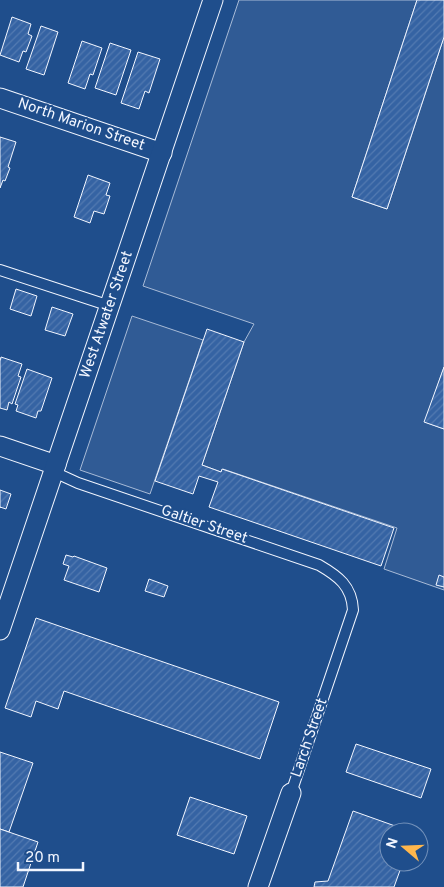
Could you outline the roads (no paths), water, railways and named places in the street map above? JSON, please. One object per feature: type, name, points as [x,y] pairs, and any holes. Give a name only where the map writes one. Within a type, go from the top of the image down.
[{"type":"street","name":"West Atwater Street","points":[[0,630],[213,0]]},
{"type":"street","name":"North Marion Street","points":[[0,98],[162,153]]},
{"type":"street","name":"Galtier Street","points":[[0,446],[55,468]]},
{"type":"street","name":"Larch Street","points":[[258,887],[291,793]]},
{"type":"lane","points":[[0,270],[110,306]]},
{"type":"lane","name":"Galtier Street","points":[[55,468],[78,483],[319,565],[334,574],[348,588]]},
{"type":"lane","name":"Larch Street","points":[[291,793],[353,610],[353,601],[348,588]]}]
